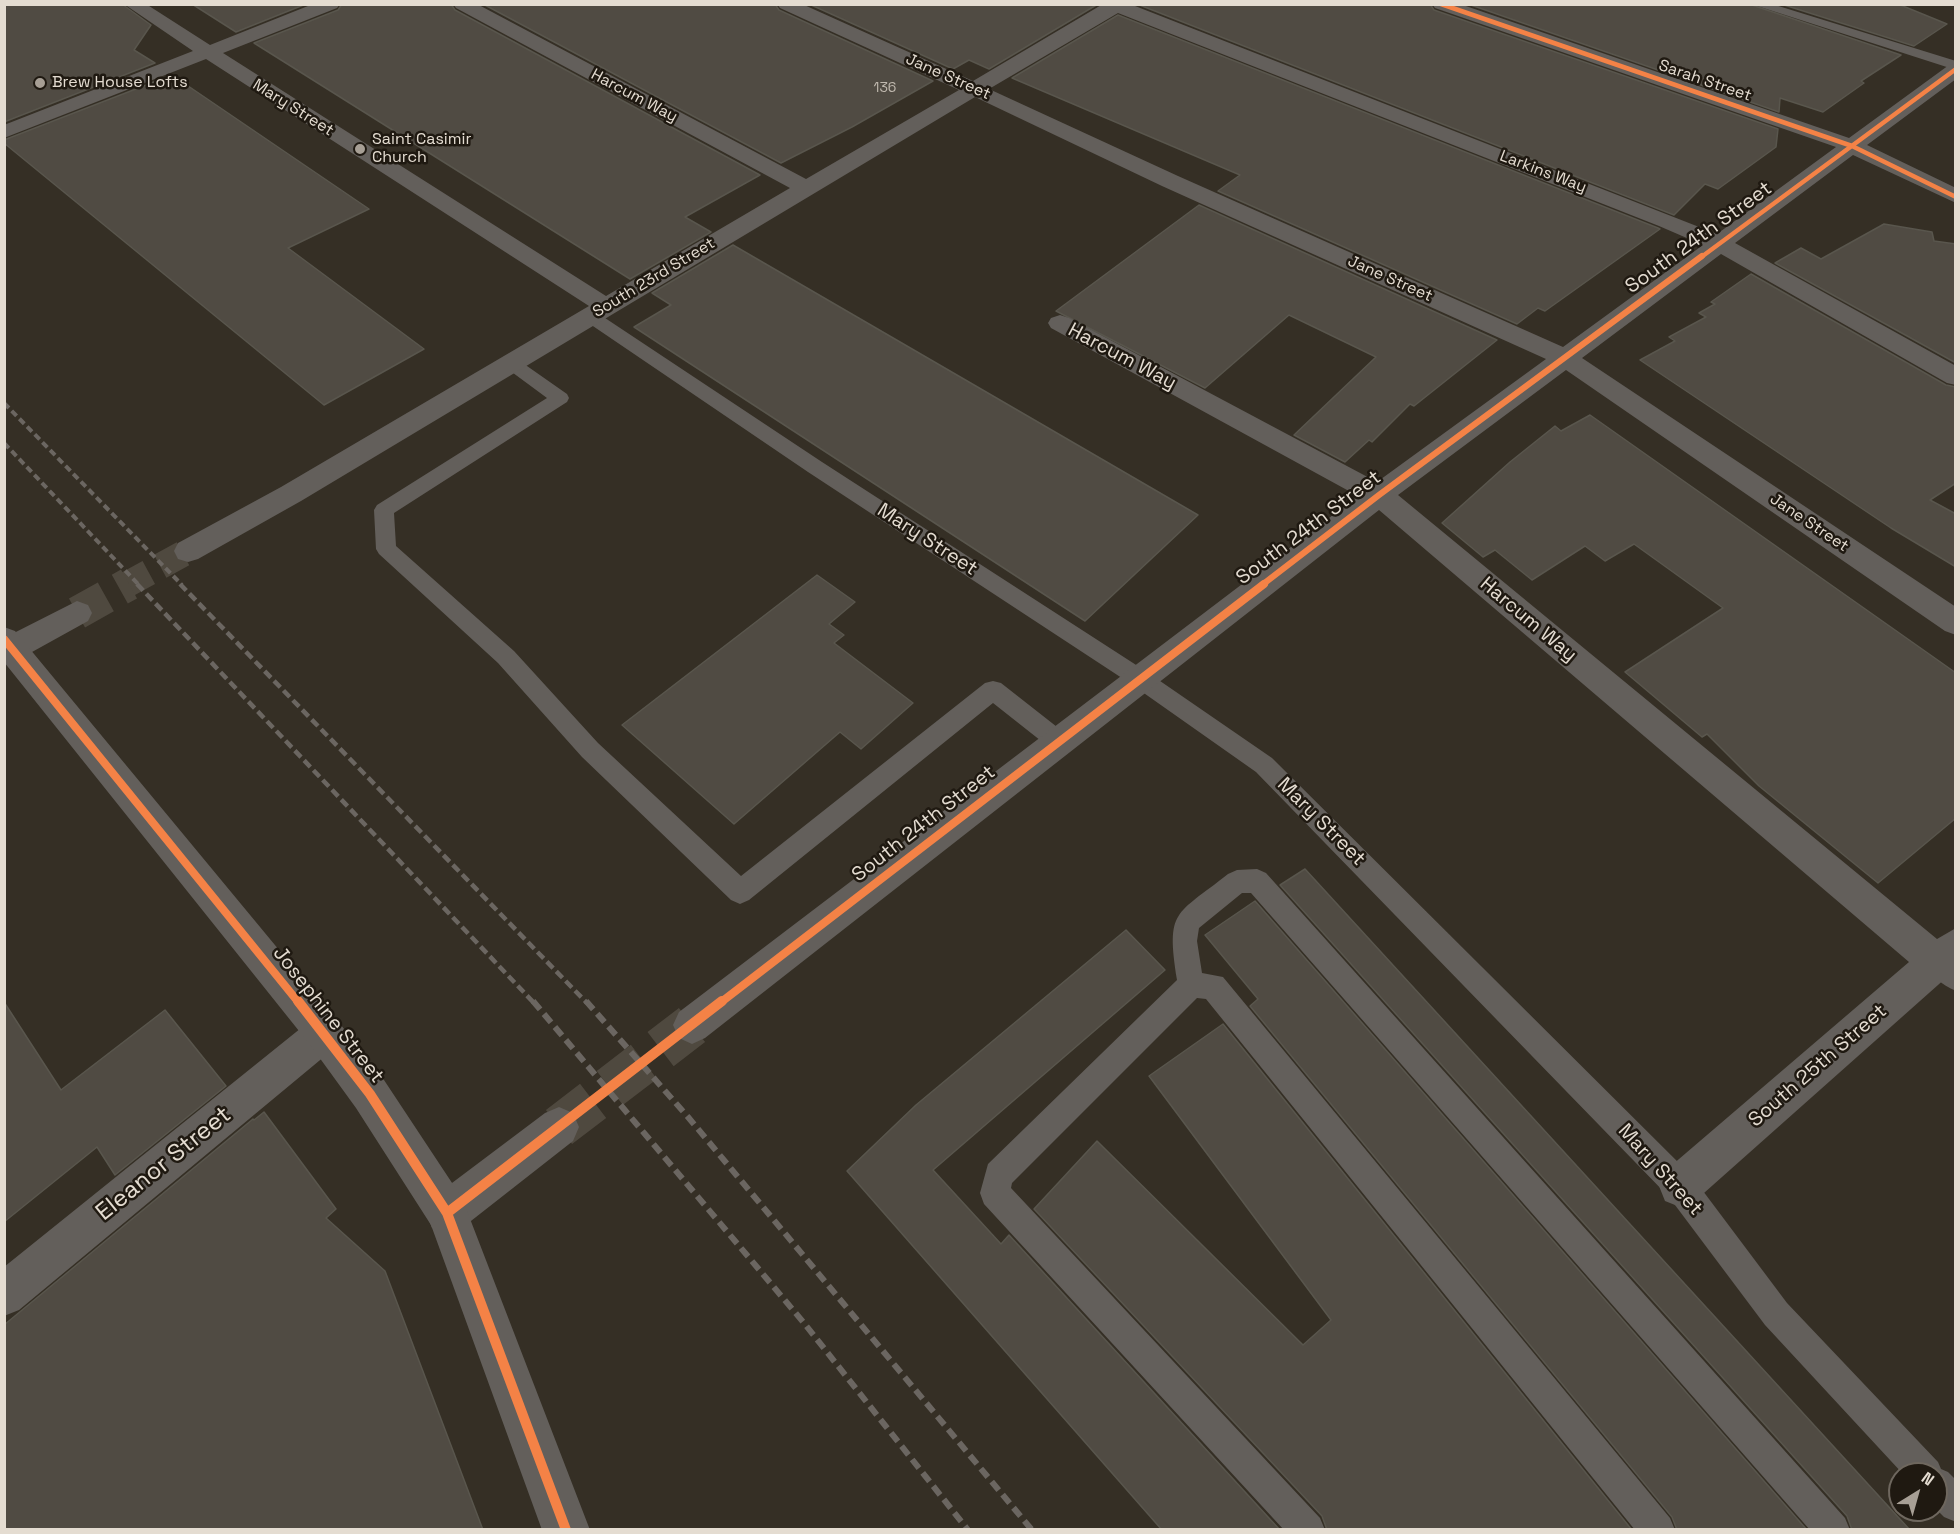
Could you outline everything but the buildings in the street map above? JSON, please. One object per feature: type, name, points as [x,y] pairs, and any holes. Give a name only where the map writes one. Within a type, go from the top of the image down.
[{"type":"street","name":"Mary Street","points":[[133,4],[598,311]]},
{"type":"street","points":[[4,132],[331,4]]},
{"type":"street","name":"Harcum Way","points":[[462,4],[806,188]]},
{"type":"street","name":"Jane Street","points":[[786,4],[1170,181],[1563,357],[1956,623]]},
{"type":"street","name":"Sarah Street","points":[[1441,4],[1852,146],[1956,197]]},
{"type":"street","name":"South 23rd Street","points":[[189,551],[291,494],[1116,5]]},
{"type":"street","name":"Larkins Way","points":[[1116,5],[1667,220],[1720,244],[1956,377]]},
{"type":"street","name":"South 24th Street","points":[[692,1025],[1379,495],[1956,67]]},
{"type":"street","name":"Harcum Way","points":[[1060,324],[1379,495],[1949,962]]},
{"type":"street","points":[[8,644],[77,613]]},
{"type":"street","name":"Josephine Street","points":[[8,644],[324,1033],[370,1094],[447,1213],[566,1530]]},
{"type":"street","name":"South 25th Street","points":[[1680,1186],[1949,962]]},
{"type":"street","name":"Eleanor Street","points":[[4,1295],[324,1033]]},
{"type":"street","points":[[447,1213],[559,1127]]},
{"type":"lane","points":[[1757,4],[1956,67]]},
{"type":"lane","name":"Mary Street","points":[[598,311],[825,473],[1139,678],[1264,765],[1680,1186],[1776,1314],[1915,1462]]},
{"type":"lane","points":[[511,363],[561,398],[384,510],[386,549],[506,657],[590,750],[740,892],[993,690],[1058,741]]},
{"type":"lane","points":[[1191,985],[1184,941],[1187,922],[1237,882],[1257,882],[1833,1530]]},
{"type":"lane","points":[[1308,1530],[995,1192],[999,1174],[1191,985],[1213,986],[1658,1530]]},
{"type":"tunnel","points":[[126,585],[188,551]]},
{"type":"tunnel","points":[[77,613],[129,584]]},
{"type":"tunnel","points":[[559,1127],[692,1025]]},
{"type":"railway","points":[[4,403],[182,585]]},
{"type":"railway","points":[[4,443],[139,585]]},
{"type":"railway","points":[[137,584],[534,1003]]},
{"type":"railway","points":[[180,584],[587,1003]]},
{"type":"railway","points":[[533,1001],[804,1323],[968,1530]]},
{"type":"railway","points":[[586,1001],[688,1117],[1032,1530]]},
{"type":"cycle path","points":[[1441,4],[1852,146],[1956,197]]},
{"type":"cycle path","points":[[447,1213],[1379,495],[1956,69]]},
{"type":"cycle path","points":[[4,639],[324,1033],[370,1094],[447,1213],[566,1530]]},
{"type":"place","name":"Brew House Lofts","points":[[40,83]]},
{"type":"place","name":"Saint Casimir Church","points":[[360,149]]}]
